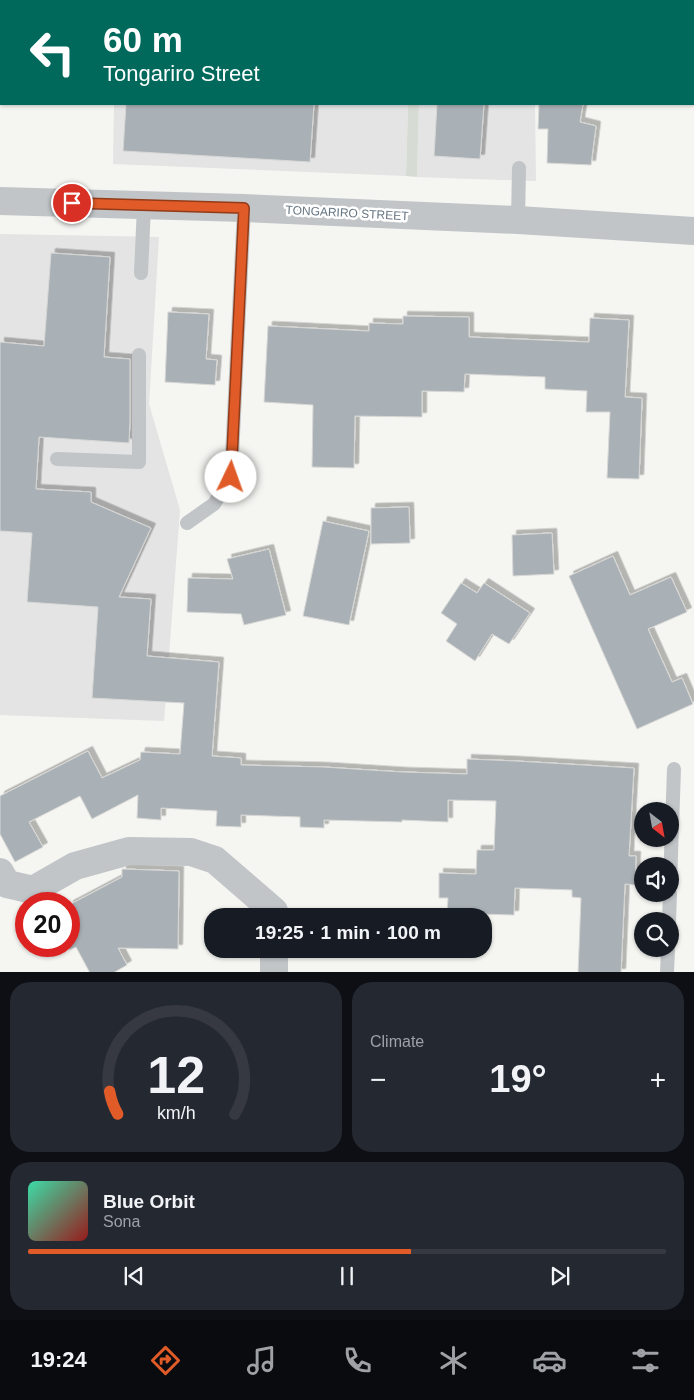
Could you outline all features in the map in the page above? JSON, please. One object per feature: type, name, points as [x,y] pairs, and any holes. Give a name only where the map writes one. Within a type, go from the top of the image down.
[{"type":"street","name":"TONGARIRO STREET","points":[[0,201],[244,208],[518,220],[694,231]]},
{"type":"street","points":[[0,872],[7,884],[33,890],[75,866],[129,851],[191,852],[215,860],[267,908]]},
{"type":"street","points":[[274,958],[274,972]]},
{"type":"lane","points":[[518,220],[519,168]]},
{"type":"lane","points":[[141,273],[144,206]]},
{"type":"lane","points":[[187,523],[214,504],[231,477],[244,208]]},
{"type":"lane","points":[[57,459],[139,462],[138,355]]},
{"type":"lane","points":[[671,857],[674,769]]},
{"type":"lane","points":[[667,972],[668,957]]},
{"type":"shaded area","points":[[114,105],[408,105],[406,176],[113,164]]},
{"type":"shaded area","points":[[408,105],[419,105],[417,177],[406,176]]},
{"type":"shaded area","points":[[419,105],[535,105],[536,181],[417,177]]},
{"type":"shaded area","points":[[0,234],[159,237],[149,404],[180,510],[164,721],[0,715]]},
{"type":"building","points":[[126,105],[314,105],[310,162],[123,151]]},
{"type":"building","points":[[437,105],[484,105],[480,159],[434,156]]},
{"type":"building","points":[[539,105],[583,105],[580,122],[596,126],[591,165],[547,163],[548,129],[538,129]]},
{"type":"building","points":[[51,253],[110,257],[104,357],[130,359],[129,443],[39,437],[36,489],[91,492],[91,502],[151,528],[119,597],[151,599],[147,656],[219,662],[212,756],[241,758],[241,765],[467,774],[467,759],[634,768],[629,856],[636,857],[634,857],[634,885],[625,884],[621,972],[578,972],[581,898],[572,897],[572,890],[515,888],[514,915],[492,914],[492,908],[447,908],[448,898],[439,898],[439,873],[476,874],[477,850],[494,850],[496,801],[448,800],[448,822],[324,820],[324,828],[300,827],[300,817],[241,815],[241,827],[216,826],[217,811],[161,808],[161,820],[137,818],[138,795],[92,819],[80,796],[29,822],[43,847],[15,862],[0,834],[0,796],[88,751],[102,778],[140,760],[141,752],[180,754],[184,703],[92,698],[98,607],[27,602],[32,533],[0,531],[0,342],[44,346]]},
{"type":"building","points":[[168,312],[209,314],[206,359],[217,360],[215,385],[165,382]]},
{"type":"building","points":[[403,316],[469,317],[469,337],[589,342],[590,318],[629,320],[625,397],[642,398],[639,479],[607,478],[610,412],[586,412],[587,391],[545,389],[545,377],[465,374],[464,392],[422,391],[422,417],[355,416],[354,468],[312,467],[313,405],[264,402],[268,326],[369,331],[369,323],[403,324]]},
{"type":"building","points":[[409,507],[410,543],[371,544],[371,508]]},
{"type":"building","points":[[323,521],[369,531],[349,625],[303,616]]},
{"type":"building","points":[[552,533],[554,574],[513,576],[512,535]]},
{"type":"building","points":[[269,549],[286,615],[244,625],[241,614],[187,612],[188,578],[233,579],[227,559]]},
{"type":"building","points":[[613,556],[630,595],[671,577],[687,612],[648,629],[672,682],[682,678],[693,704],[637,729],[569,576]]},
{"type":"building","points":[[461,583],[477,593],[484,583],[530,613],[509,644],[492,634],[475,661],[446,641],[457,624],[441,613]]},
{"type":"building","points":[[122,869],[179,871],[178,949],[118,948],[127,965],[115,972],[89,972],[80,954],[80,899],[122,877]]},
{"type":"route","points":[[72,203],[244,208],[231,477]]}]
